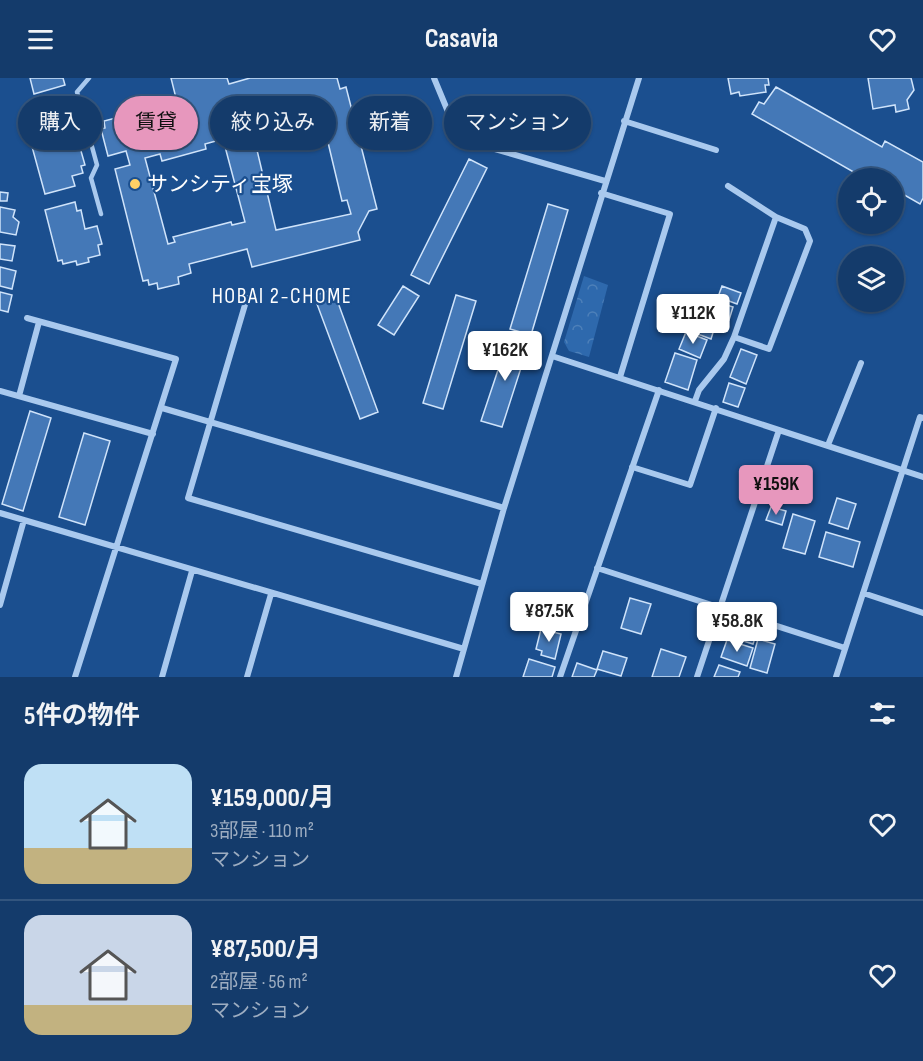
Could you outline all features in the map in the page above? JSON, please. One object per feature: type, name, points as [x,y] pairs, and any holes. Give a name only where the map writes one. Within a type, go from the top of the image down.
[{"type":"street","points":[[434,78],[452,119],[481,145],[605,181]]},
{"type":"street","points":[[456,677],[504,508],[601,193],[639,78]]},
{"type":"street","points":[[624,121],[716,150]]},
{"type":"street","points":[[728,186],[776,217],[805,229],[810,241],[769,349],[734,337]]},
{"type":"street","points":[[601,193],[670,214],[620,377]]},
{"type":"street","points":[[695,401],[699,390],[724,359],[734,337],[776,217]]},
{"type":"street","points":[[247,298],[188,498],[482,584]]},
{"type":"street","points":[[27,318],[176,359],[75,677]]},
{"type":"street","points":[[19,396],[39,322]]},
{"type":"street","points":[[552,356],[923,477]]},
{"type":"street","points":[[828,445],[861,363]]},
{"type":"street","points":[[560,677],[659,390]]},
{"type":"street","points":[[0,391],[153,434]]},
{"type":"street","points":[[162,408],[504,508]]},
{"type":"street","points":[[632,467],[690,485],[716,408]]},
{"type":"street","points":[[836,677],[920,417],[923,418]]},
{"type":"street","points":[[697,677],[779,430]]},
{"type":"street","points":[[0,513],[464,649]]},
{"type":"street","points":[[0,605],[24,520]]},
{"type":"street","points":[[597,568],[845,648]]},
{"type":"street","points":[[162,677],[192,571]]},
{"type":"street","points":[[863,593],[923,613]]},
{"type":"street","points":[[247,677],[271,594]]},
{"type":"lane","points":[[89,78],[77,92],[97,165],[91,178],[101,214]]},
{"type":"green space","points":[[584,276],[608,285],[589,357],[569,351],[564,342]]},
{"type":"building","points":[[30,78],[63,78],[65,85],[34,94]]},
{"type":"building","name":"サンシティ宝塚","points":[[171,78],[227,78],[229,84],[250,78],[337,78],[340,89],[346,87],[348,96],[348,150],[362,150],[377,209],[369,211],[358,232],[360,240],[252,267],[247,249],[189,264],[191,273],[178,277],[179,284],[158,289],[157,283],[149,285],[148,280],[143,281],[115,169],[130,165],[126,151],[108,156],[102,133],[102,129],[105,128],[104,121],[114,118],[114,150],[198,150],[198,96],[176,96]],"holes":[[[210,96],[336,96],[336,150],[330,150],[342,201],[347,200],[351,214],[276,230],[257,150],[226,150],[245,222],[232,225],[231,222],[173,237],[175,242],[168,244],[145,158],[160,154],[162,161],[206,149],[205,144],[210,143]]]},
{"type":"building","points":[[728,78],[768,78],[769,85],[765,85],[766,92],[740,96],[739,92],[731,94]]},
{"type":"building","points":[[868,78],[911,78],[914,90],[907,100],[909,109],[896,112],[895,105],[873,109]]},
{"type":"building","points":[[776,87],[882,147],[885,141],[923,162],[923,198],[920,204],[904,195],[904,168],[846,168],[752,114],[759,102],[764,104]]},
{"type":"building","points":[[33,150],[81,150],[85,165],[81,166],[83,173],[72,176],[75,186],[45,194]]},
{"type":"building","points":[[469,159],[487,168],[429,284],[411,275]]},
{"type":"building","points":[[0,192],[8,193],[7,201],[0,201]]},
{"type":"building","points":[[75,202],[77,211],[81,210],[85,229],[97,226],[102,244],[98,245],[100,255],[88,258],[89,262],[77,265],[76,261],[63,264],[62,260],[58,261],[45,210]]},
{"type":"building","points":[[548,204],[568,210],[531,335],[510,329]]},
{"type":"building","points":[[0,207],[15,210],[13,217],[19,222],[16,235],[0,232]]},
{"type":"building","points":[[0,244],[15,246],[12,261],[0,259]]},
{"type":"building","points":[[0,267],[16,271],[12,289],[0,286]]},
{"type":"building","points":[[403,286],[419,296],[394,335],[378,325]]},
{"type":"building","points":[[722,286],[741,293],[737,304],[718,297]]},
{"type":"building","points":[[333,289],[378,412],[360,419],[314,296]]},
{"type":"building","points":[[0,292],[12,295],[8,312],[0,310]]},
{"type":"building","points":[[456,295],[476,301],[443,409],[423,403]]},
{"type":"building","points":[[698,296],[733,307],[729,320],[694,309]]},
{"type":"building","points":[[693,312],[717,320],[711,339],[687,330]]},
{"type":"building","points":[[686,332],[707,340],[700,358],[679,349]]},
{"type":"building","points":[[509,337],[529,343],[502,427],[481,421]]},
{"type":"building","points":[[741,349],[757,355],[746,384],[730,377]]},
{"type":"building","points":[[675,353],[697,360],[688,390],[665,382]]},
{"type":"building","points":[[729,383],[745,388],[738,407],[723,402]]},
{"type":"building","points":[[30,411],[51,418],[23,511],[2,504]]},
{"type":"building","points":[[84,433],[110,441],[85,525],[59,517]]},
{"type":"building","points":[[837,498],[856,504],[848,529],[829,523]]},
{"type":"building","points":[[771,507],[786,511],[782,525],[766,520]]},
{"type":"building","points":[[793,514],[815,521],[805,554],[783,548]]},
{"type":"building","points":[[826,532],[860,542],[853,567],[819,557]]},
{"type":"building","points":[[630,598],[651,604],[641,634],[621,628]]},
{"type":"building","points":[[725,619],[758,629],[753,644],[721,634]]},
{"type":"building","points":[[541,629],[561,634],[555,659],[541,655],[542,651],[536,649]]},
{"type":"building","points":[[758,639],[775,644],[767,673],[750,668]]},
{"type":"building","points":[[727,640],[753,648],[747,666],[721,657]]},
{"type":"building","points":[[661,649],[686,657],[679,677],[652,677]]},
{"type":"building","points":[[603,651],[627,658],[621,676],[597,669]]},
{"type":"building","points":[[529,659],[555,667],[552,677],[523,677]]},
{"type":"building","points":[[577,663],[597,670],[594,677],[572,677]]},
{"type":"building","points":[[719,665],[740,672],[738,677],[714,677]]},
{"type":"place","name":"サンシティ宝塚","points":[[135,184]]},
{"type":"district","name":"HOBAI 2-CHOME","points":[[282,296]]}]
